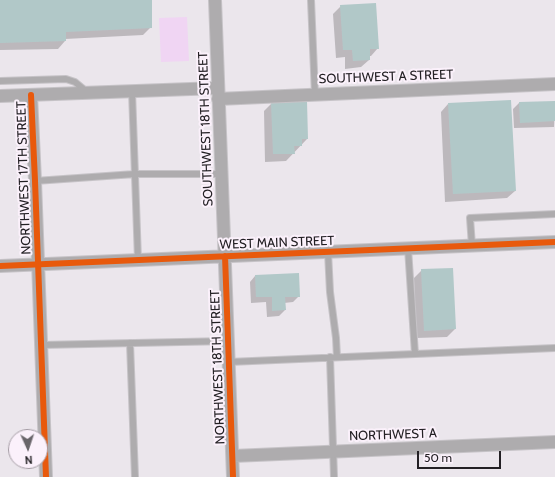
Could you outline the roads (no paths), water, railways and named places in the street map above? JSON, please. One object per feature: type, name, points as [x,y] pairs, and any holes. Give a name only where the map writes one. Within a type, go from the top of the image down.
[{"type":"street","name":"SOUTHWEST 18TH STREET","points":[[215,0],[225,256]]},
{"type":"street","name":"SOUTHWEST A STREET","points":[[0,96],[132,91],[315,94],[555,84]]},
{"type":"street","name":"NORTHWEST 17TH STREET","points":[[31,95],[36,181],[46,477]]},
{"type":"street","name":"WEST MAIN STREET","points":[[0,266],[555,242]]},
{"type":"street","name":"NORTHWEST 18TH STREET","points":[[225,256],[234,477]]},
{"type":"street","name":"NORTHWEST A","points":[[233,456],[555,442]]},
{"type":"lane","points":[[311,0],[315,94]]},
{"type":"lane","points":[[0,81],[66,79],[75,82],[88,93]]},
{"type":"lane","points":[[132,91],[138,260]]},
{"type":"lane","points":[[36,181],[135,174],[221,174]]},
{"type":"lane","points":[[472,246],[470,218],[555,214]]},
{"type":"lane","points":[[408,248],[415,354]]},
{"type":"lane","points":[[328,252],[330,292],[337,357]]},
{"type":"lane","points":[[41,346],[228,341]]},
{"type":"lane","points":[[130,343],[135,477]]},
{"type":"lane","points":[[229,362],[555,348]]},
{"type":"lane","points":[[330,357],[334,477]]}]
